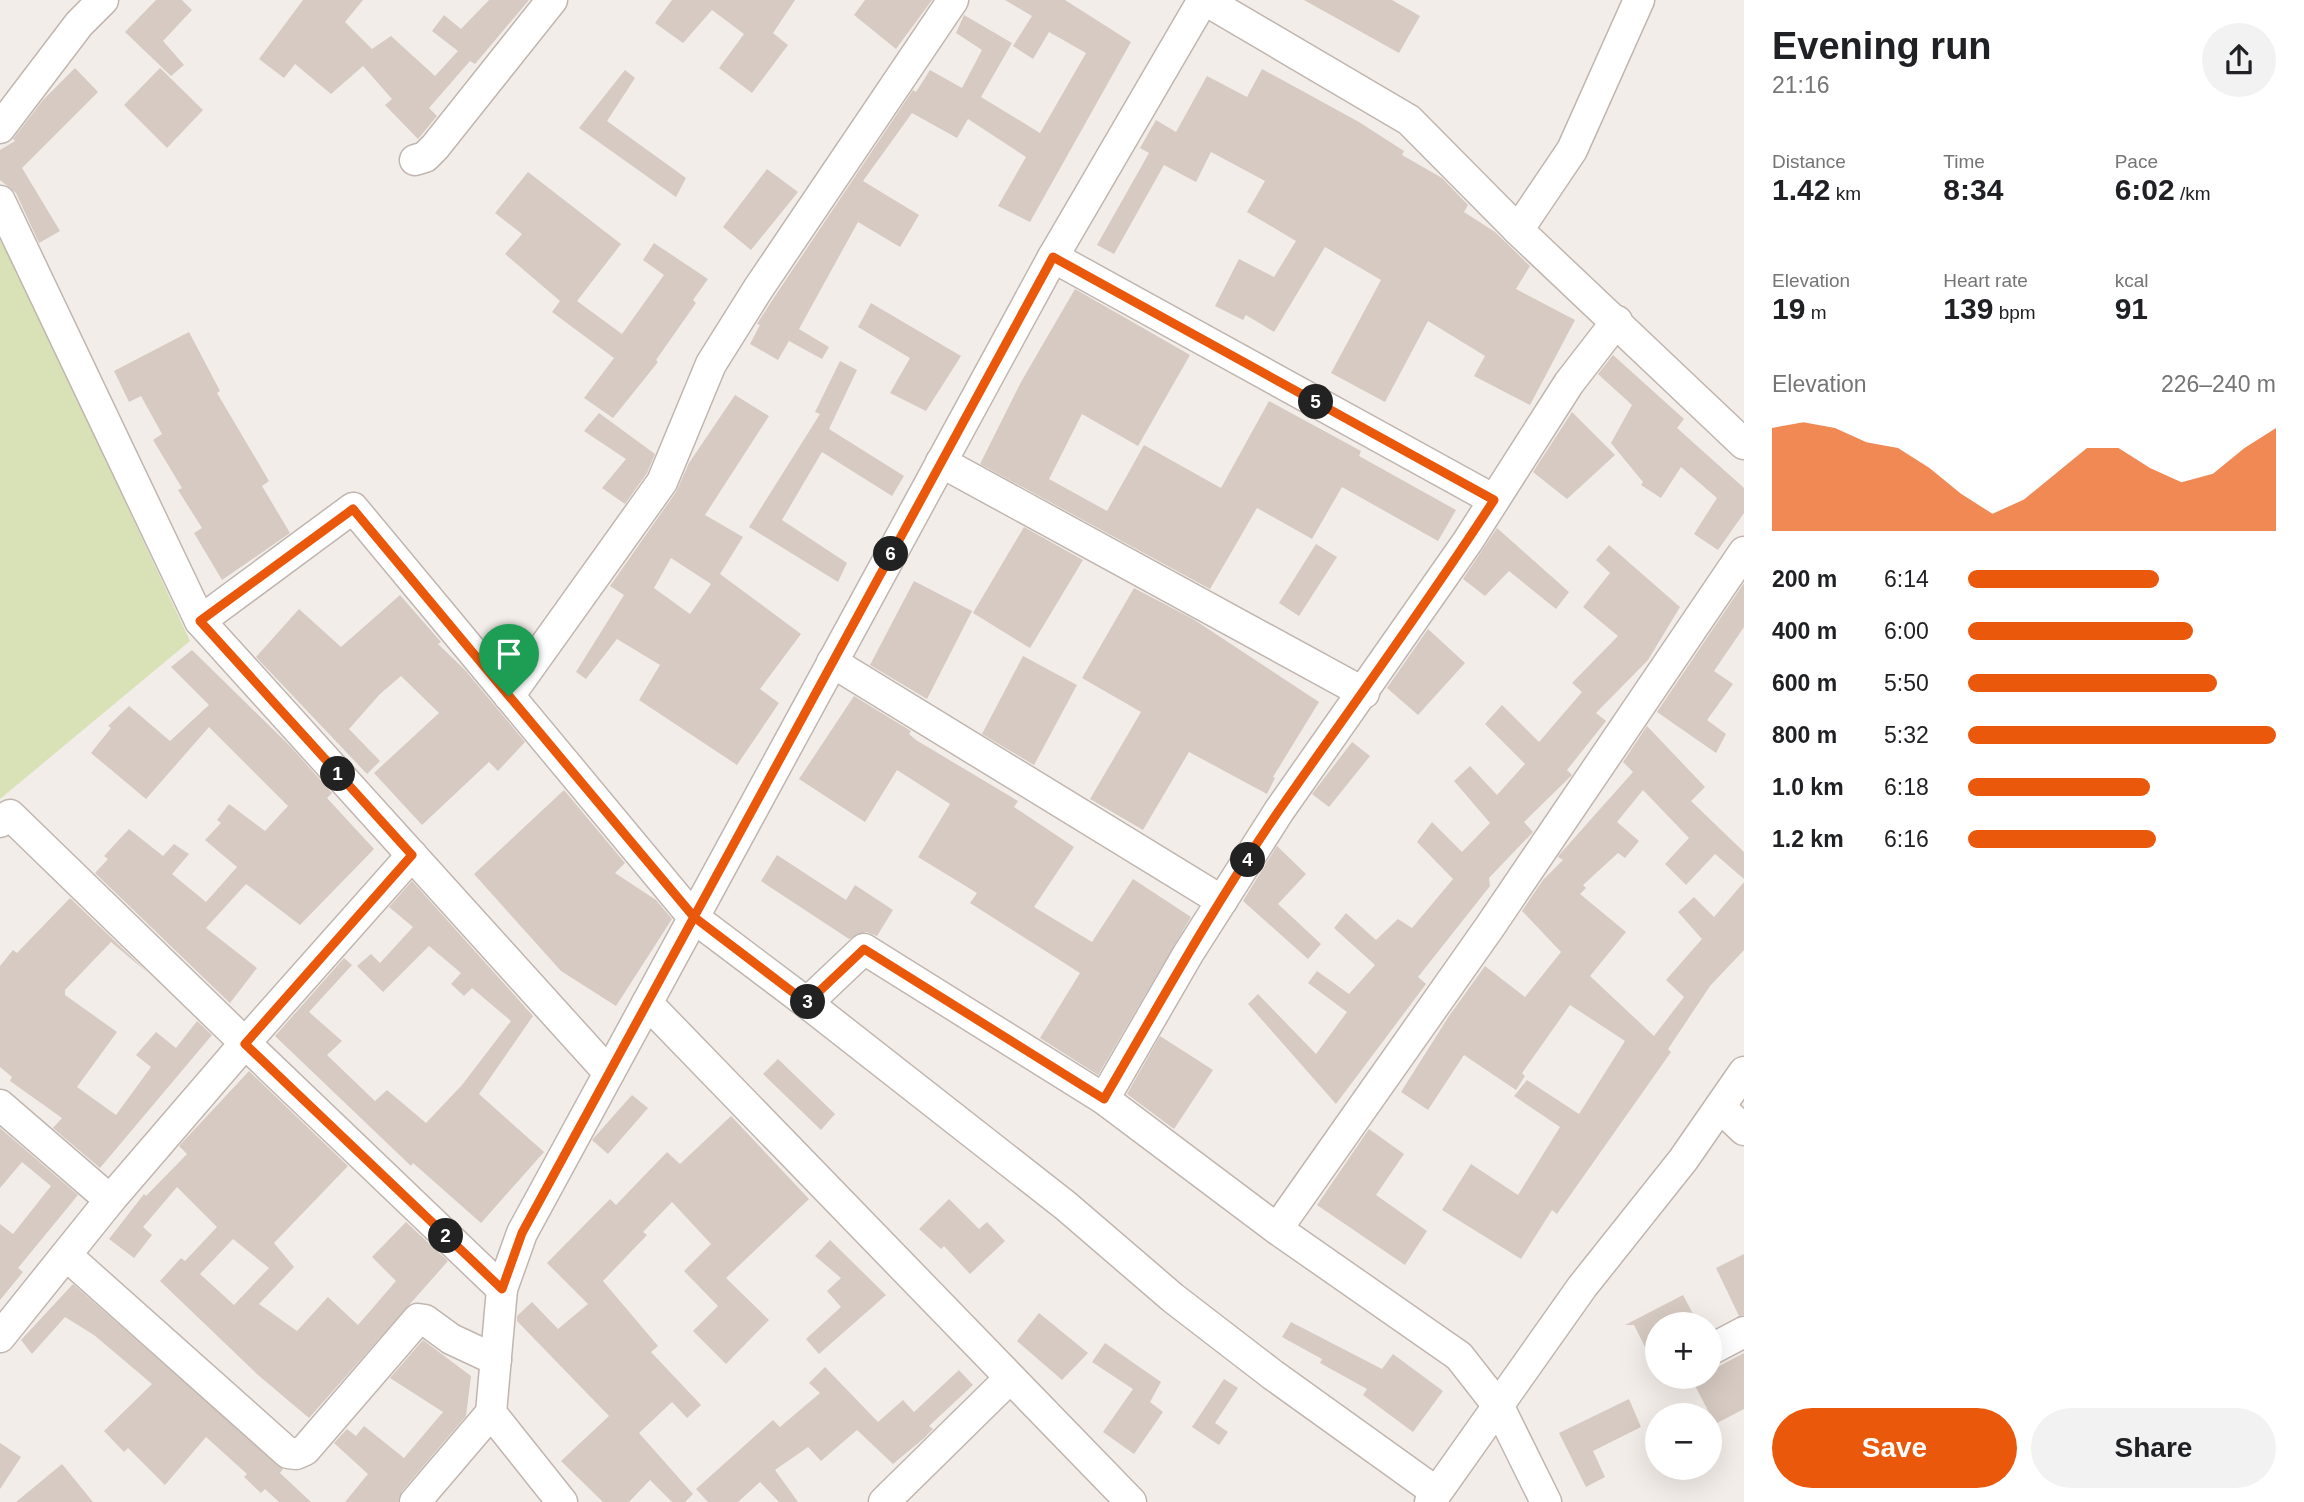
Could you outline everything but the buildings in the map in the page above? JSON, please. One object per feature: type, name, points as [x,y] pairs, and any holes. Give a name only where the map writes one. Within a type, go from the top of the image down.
[{"type":"street","points":[[0,128],[79,24],[103,0]]},
{"type":"street","points":[[415,160],[425,157],[435,147],[552,0]]},
{"type":"street","points":[[509,696],[662,482],[711,364],[758,289],[953,0]]},
{"type":"street","points":[[415,1502],[491,1413],[502,1289],[522,1233],[1053,257],[1204,0],[1409,120],[1518,230],[1744,444]]},
{"type":"street","points":[[1518,230],[1572,149],[1639,0]]},
{"type":"street","points":[[0,201],[200,621],[608,1073]]},
{"type":"street","points":[[1053,257],[1494,500]]},
{"type":"street","points":[[1104,1099],[1279,811],[1364,693],[1569,383],[1617,321]]},
{"type":"street","points":[[941,462],[1364,693]]},
{"type":"street","points":[[200,621],[353,509],[694,917],[1066,1206],[1173,1298],[1433,1497],[1582,1287],[1683,1160],[1744,1072]]},
{"type":"street","points":[[1278,1229],[1489,928],[1744,552]]},
{"type":"street","points":[[832,662],[1222,901]]},
{"type":"street","points":[[0,822],[10,815],[502,1289]]},
{"type":"street","points":[[0,1337],[110,1200],[412,855]]},
{"type":"street","points":[[807,1003],[864,949],[1104,1099],[1278,1229],[1459,1356],[1499,1407],[1546,1502]]},
{"type":"street","points":[[647,1003],[1131,1502]]},
{"type":"street","points":[[0,1105],[110,1200]]},
{"type":"street","points":[[1720,1107],[1744,1130]]},
{"type":"street","points":[[66,1255],[288,1453],[296,1454],[305,1450],[418,1319],[425,1320],[451,1339],[496,1360]]},
{"type":"street","points":[[1722,1344],[1744,1332]]},
{"type":"street","points":[[884,1502],[1010,1378]]},
{"type":"street","points":[[491,1413],[562,1502]]},
{"type":"green space","points":[[0,234],[190,641],[0,799]]},
{"type":"route","points":[[509,696],[353,509],[200,621],[412,855],[245,1044],[502,1289],[522,1233],[694,917],[807,1003],[864,949],[1104,1099],[1188,954],[1279,811],[1364,693],[1494,500],[1053,257],[694,917],[509,696]]}]
